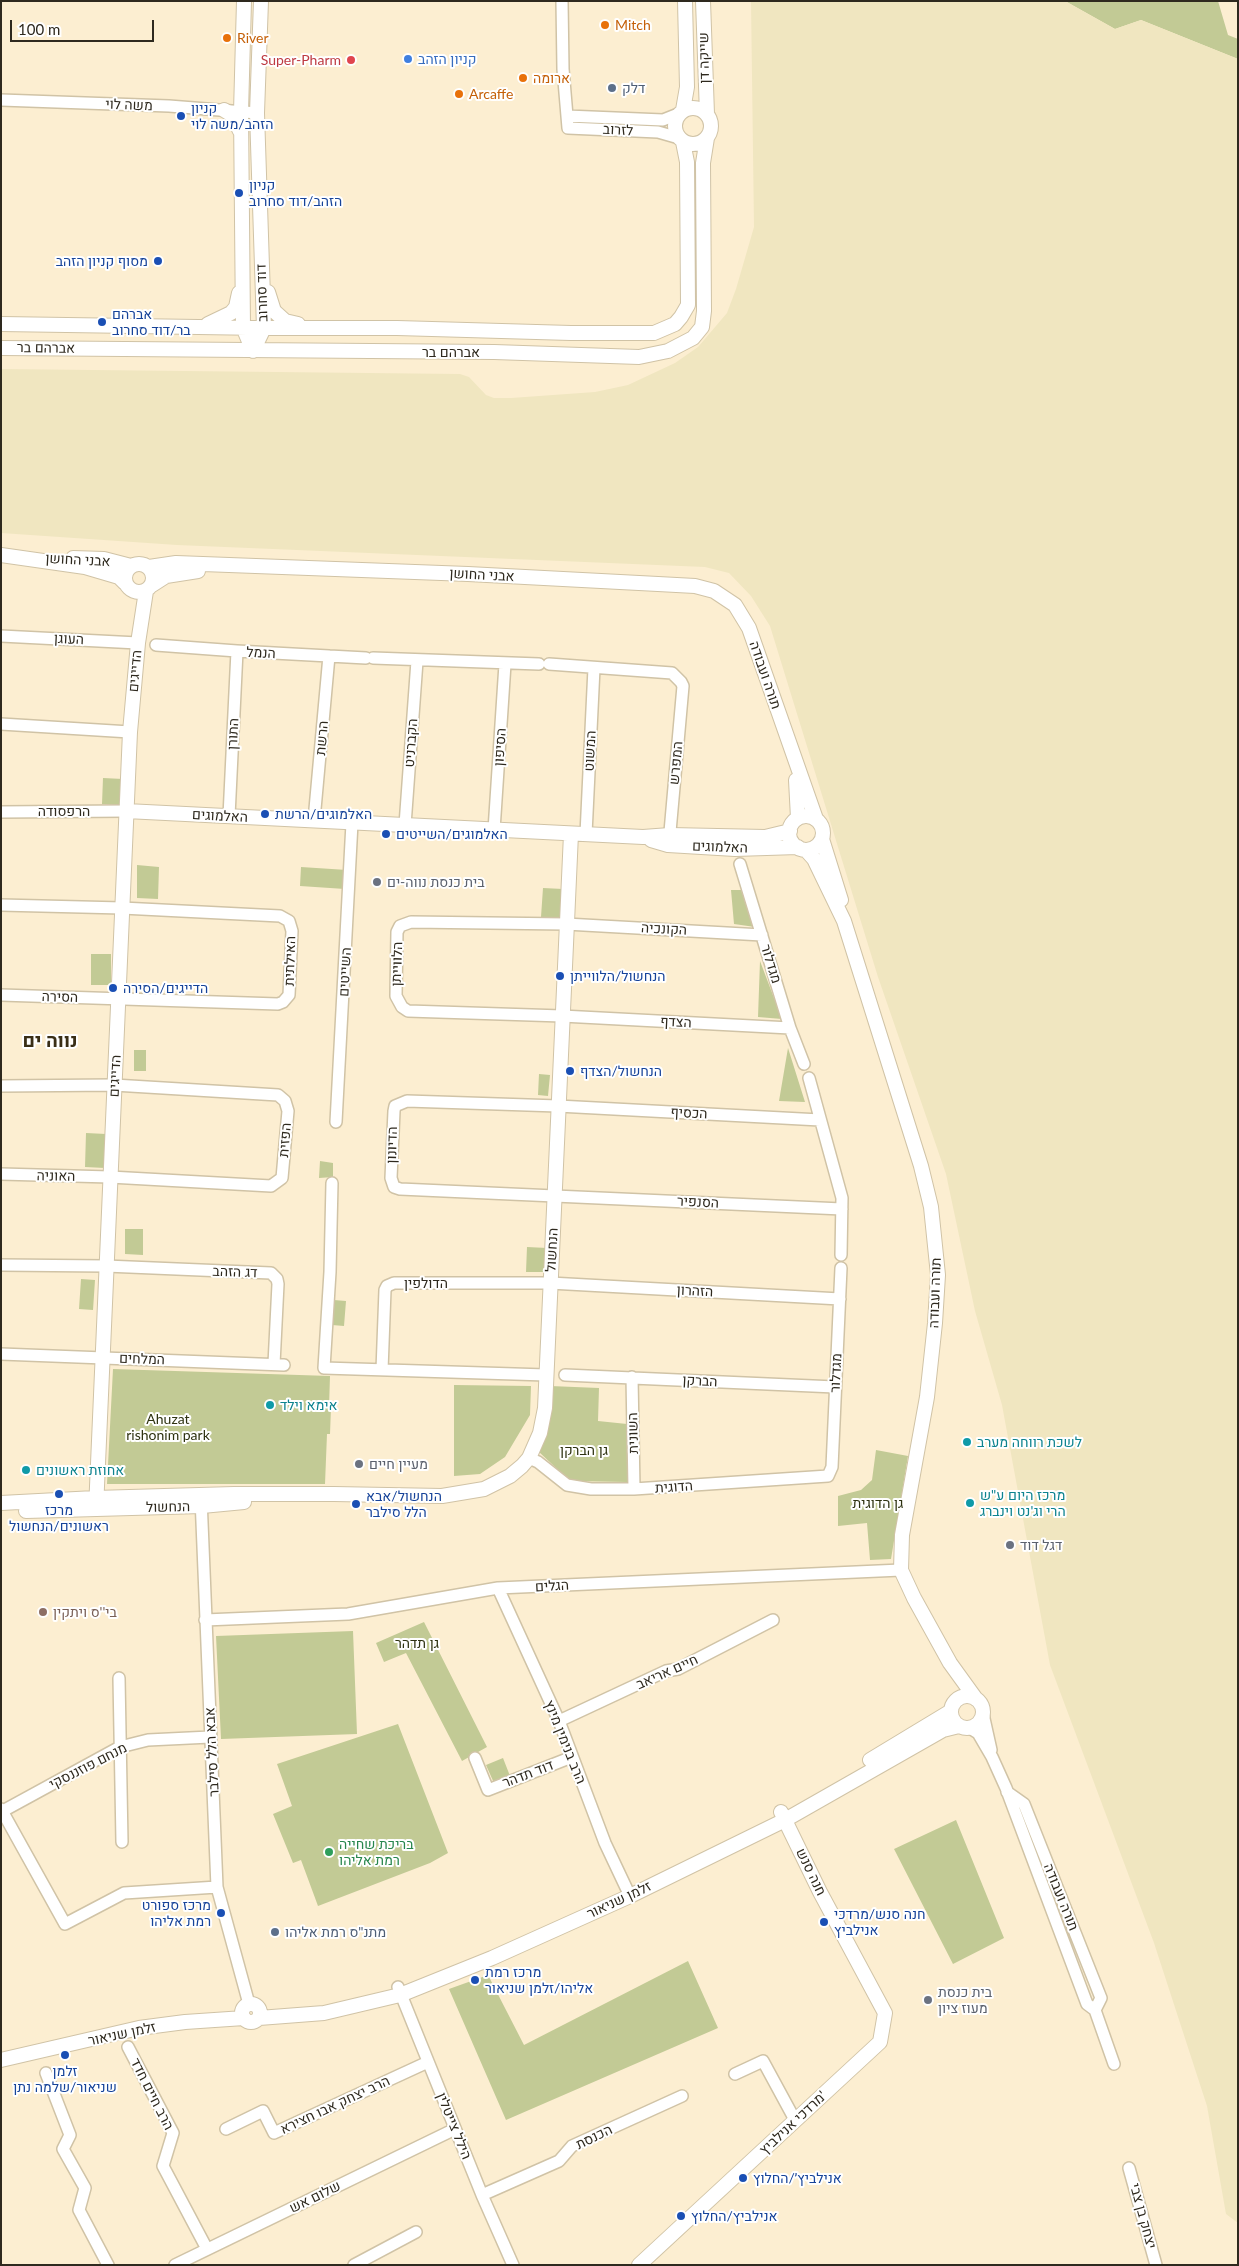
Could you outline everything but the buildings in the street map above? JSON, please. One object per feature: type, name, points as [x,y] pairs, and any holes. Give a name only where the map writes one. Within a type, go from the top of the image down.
[{"type":"street","name":"דוד סחרוב","points":[[244,1],[241,112],[244,327],[253,351]]},
{"type":"street","name":"דוד סחרוב","points":[[253,351],[264,328],[257,113],[261,1]]},
{"type":"street","points":[[562,1],[563,69],[567,122]]},
{"type":"street","name":"שייקה דן","points":[[681,112],[687,87],[686,1]]},
{"type":"street","name":"שייקה דן","points":[[703,1],[706,114]]},
{"type":"street","name":"משה לוי","points":[[1,100],[169,106],[257,113]]},
{"type":"street","points":[[696,108],[706,114],[711,126],[707,138],[696,144],[681,140],[674,126],[681,112],[696,108]]},
{"type":"street","points":[[224,110],[232,115],[241,132]]},
{"type":"street","name":"לזרוב","points":[[567,122],[663,120],[681,112]]},
{"type":"street","name":"לזרוב","points":[[567,122],[658,132],[681,140]]},
{"type":"street","name":"אברהם בר","points":[[1,348],[494,352],[639,357],[677,348],[696,335],[702,327],[704,311],[703,162],[707,138]]},
{"type":"street","name":"אברהם בר","points":[[1,324],[654,333],[667,329],[681,318],[688,305],[687,162],[681,140]]},
{"type":"street","points":[[260,246],[270,303],[274,311],[286,321],[314,328]]},
{"type":"street","points":[[195,326],[211,324],[232,313],[238,300],[243,268]]},
{"type":"street","name":"אבני החושן","points":[[1,554],[85,567],[119,577],[128,587]]},
{"type":"street","name":"אבני החושן","points":[[24,558],[104,559],[131,566]]},
{"type":"street","name":"אבני החושן","points":[[149,568],[176,563],[658,584],[695,586],[714,591],[724,597]]},
{"type":"street","points":[[140,564],[149,568],[154,576],[149,588],[139,593],[128,587],[126,573],[131,566],[140,564]]},
{"type":"street","name":"אבני החושן","points":[[149,588],[166,576],[238,566]]},
{"type":"street","name":"הדייגים","points":[[128,587],[138,643]]},
{"type":"street","name":"הדייגים","points":[[95,1503],[130,732],[138,643],[149,588]]},
{"type":"street","name":"תורה ועבודה","points":[[724,597],[735,605],[749,628],[816,819]]},
{"type":"street","name":"העוגן","points":[[1,636],[138,643]]},
{"type":"street","name":"הנמל","points":[[156,645],[417,661],[544,664],[672,674],[681,682]]},
{"type":"street","name":"התורן","points":[[229,816],[237,651]]},
{"type":"street","name":"הרשת","points":[[314,820],[329,656]]},
{"type":"street","name":"הקברניט","points":[[405,825],[417,661]]},
{"type":"street","name":"הסיפון","points":[[494,830],[505,664]]},
{"type":"street","name":"המשוט","points":[[586,834],[594,668]]},
{"type":"street","name":"המפרש","points":[[669,840],[681,682]]},
{"type":"street","points":[[1,724],[130,732]]},
{"type":"street","name":"תורה ועבודה","points":[[794,759],[798,818]]},
{"type":"street","name":"האלמוגים","points":[[126,811],[644,837],[735,849],[802,848]]},
{"type":"street","name":"הרפסודה","points":[[1,812],[126,811]]},
{"type":"street","points":[[807,816],[816,819],[822,828],[822,839],[816,847],[802,848],[791,840],[790,831],[798,818],[807,816]]},
{"type":"street","name":"השייטים","points":[[336,1122],[352,822]]},
{"type":"street","name":"האלמוגים","points":[[669,840],[765,837],[790,831]]},
{"type":"street","name":"הנחשול","points":[[1,1504],[201,1501],[334,1494],[426,1497],[495,1485],[510,1476],[529,1458],[543,1424],[571,834]]},
{"type":"street","name":"תורה ועבודה","points":[[822,839],[841,895],[844,921]]},
{"type":"street","name":"תורה ועבודה","points":[[802,848],[814,859],[844,921],[921,1166],[931,1207],[936,1239],[938,1275],[930,1375],[902,1535],[901,1570],[914,1598],[969,1698]]},
{"type":"street","name":"מגדלור","points":[[740,864],[790,1028],[804,1064]]},
{"type":"street","points":[[1,905],[122,908]]},
{"type":"street","name":"האילתית","points":[[118,998],[278,1004],[283,1002],[289,995],[292,931],[289,921],[280,916],[122,908]]},
{"type":"street","name":"הלווייתן","points":[[562,1016],[408,1011],[402,1007],[396,996],[397,932],[400,926],[411,922],[566,924]]},
{"type":"street","name":"הקונכיה","points":[[566,924],[762,935]]},
{"type":"street","name":"הסירה","points":[[1,995],[118,998]]},
{"type":"street","name":"הצדף","points":[[562,1016],[790,1028]]},
{"type":"street","points":[[808,1078],[842,1198],[841,1255]]},
{"type":"street","points":[[1,1086],[114,1085]]},
{"type":"street","name":"הפזית","points":[[110,1177],[271,1186],[282,1178],[288,1111],[285,1101],[278,1095],[114,1085]]},
{"type":"street","name":"הדיונון","points":[[554,1195],[400,1189],[394,1187],[391,1178],[392,1140],[396,1106],[407,1101],[558,1106]]},
{"type":"street","name":"הכסיף","points":[[558,1106],[820,1120]]},
{"type":"street","name":"האוניה","points":[[1,1174],[110,1177]]},
{"type":"street","points":[[332,1183],[330,1272],[324,1368],[546,1375]]},
{"type":"street","name":"הסנפיר","points":[[554,1195],[842,1209]]},
{"type":"street","points":[[1,1265],[106,1266]]},
{"type":"street","name":"דג הזהב","points":[[106,1266],[271,1273],[277,1279],[278,1284],[279,1365]]},
{"type":"street","name":"מגדלור","points":[[828,1476],[832,1467],[841,1268]]},
{"type":"street","name":"הזהרון","points":[[550,1282],[840,1299]]},
{"type":"street","name":"הדולפין","points":[[382,1370],[386,1290],[390,1284],[550,1282]]},
{"type":"street","name":"המלחים","points":[[1,1354],[279,1365]]},
{"type":"street","name":"הברקן","points":[[566,1375],[836,1387]]},
{"type":"street","name":"השונית","points":[[632,1377],[634,1490]]},
{"type":"street","name":"הדוגית","points":[[529,1458],[538,1462],[567,1485],[580,1488],[634,1490],[828,1476]]},
{"type":"street","name":"אבא הלל סילבר","points":[[201,1501],[218,1887],[251,2012]]},
{"type":"street","name":"הנחשול","points":[[1,1512],[95,1503]]},
{"type":"street","name":"הגלים","points":[[205,1620],[348,1614],[498,1588],[901,1570]]},
{"type":"street","name":"הרב בנימין מינץ","points":[[498,1588],[559,1722],[605,1843],[628,1892]]},
{"type":"street","name":"חיים אריאב","points":[[559,1722],[666,1671],[678,1669],[773,1620]]},
{"type":"street","points":[[119,1678],[122,1842]]},
{"type":"street","points":[[969,1698],[981,1705],[983,1714],[980,1721],[964,1727],[953,1720],[951,1711],[954,1703],[969,1698]]},
{"type":"street","name":"זלמן שניאור","points":[[783,1815],[951,1711]]},
{"type":"street","name":"תורה ועבודה","points":[[983,1714],[992,1757]]},
{"type":"street","name":"תורה ועבודה","points":[[964,1727],[978,1733],[992,1757],[1006,1792],[1024,1804],[1101,1998],[1096,2010],[1114,2064]]},
{"type":"street","name":"זלמן שניאור","points":[[1,2060],[140,2028],[265,2010],[324,2006],[399,1991],[490,1950],[628,1892],[783,1815],[943,1730],[964,1727]]},
{"type":"street","name":"מנחם פוזננסקי","points":[[2,1810],[120,1747],[148,1740],[210,1737]]},
{"type":"street","name":"דוד תדהר","points":[[475,1758],[488,1790],[572,1758]]},
{"type":"street","points":[[2,1810],[65,1924],[124,1893],[218,1887]]},
{"type":"street","name":"חנה סנש","points":[[783,1815],[820,1892],[885,2013],[880,2042]]},
{"type":"street","name":"הילל צייטלין","points":[[399,1991],[482,2195],[513,2265]]},
{"type":"street","name":"זלמן שניאור","points":[[1,2054],[136,2024],[251,2012]]},
{"type":"street","name":"מרדכי אנילביץ'","points":[[639,2265],[880,2042]]},
{"type":"street","name":"הרב חיים חדד","points":[[128,2047],[173,2133],[163,2166],[207,2250]]},
{"type":"street","points":[[735,2074],[763,2061],[796,2120]]},
{"type":"street","name":"הרב יצחק אבו חצירא","points":[[226,2129],[263,2111],[274,2134],[428,2062]]},
{"type":"street","points":[[46,2072],[70,2135],[63,2149],[85,2188],[80,2210],[108,2265]]},
{"type":"street","name":"הכנסת","points":[[482,2195],[559,2161],[572,2146],[682,2096]]},
{"type":"street","name":"שלום אש","points":[[175,2265],[455,2129]]},
{"type":"street","name":"יצחק בן צבי","points":[[1129,2168],[1156,2265]]},
{"type":"street","points":[[354,2265],[416,2232]]},
{"type":"green space","points":[[1065,1],[1218,1],[1228,35],[1238,39],[1238,59],[1141,20],[1115,29]]},
{"type":"green space","points":[[103,778],[123,779],[122,805],[102,804]]},
{"type":"green space","points":[[137,865],[159,867],[158,899],[137,898]]},
{"type":"green space","points":[[301,867],[347,870],[345,889],[300,886]]},
{"type":"green space","points":[[543,888],[563,889],[562,918],[541,917]]},
{"type":"green space","points":[[731,890],[741,890],[755,927],[734,924]]},
{"type":"green space","points":[[91,954],[111,954],[111,985],[91,985]]},
{"type":"green space","points":[[760,961],[782,1019],[758,1017]]},
{"type":"green space","points":[[788,1048],[805,1102],[779,1101]]},
{"type":"green space","points":[[134,1050],[146,1050],[146,1071],[134,1071]]},
{"type":"green space","points":[[539,1074],[550,1075],[548,1096],[538,1095]]},
{"type":"green space","points":[[86,1133],[106,1134],[105,1168],[85,1167]]},
{"type":"green space","points":[[320,1161],[333,1163],[333,1177],[319,1178]]},
{"type":"green space","points":[[125,1229],[143,1229],[143,1255],[125,1254]]},
{"type":"green space","points":[[527,1247],[547,1248],[546,1272],[526,1272]]},
{"type":"green space","points":[[81,1279],[95,1280],[93,1310],[79,1309]]},
{"type":"green space","points":[[334,1300],[346,1301],[344,1326],[332,1325]]},
{"type":"green space","name":"Ahuzat rishonim park","points":[[113,1369],[330,1376],[330,1434],[327,1434],[325,1484],[107,1484]]},
{"type":"green space","points":[[454,1385],[531,1386],[530,1415],[505,1457],[480,1474],[454,1476]]},
{"type":"green space","name":"גן הברקן","points":[[550,1386],[599,1388],[598,1421],[627,1424],[627,1482],[570,1481],[539,1452]]},
{"type":"green space","name":"גן הדוגית","points":[[876,1450],[908,1456],[891,1559],[870,1560],[867,1523],[838,1526],[838,1496],[861,1490],[872,1480]]},
{"type":"green space","name":"גן תדהר","points":[[424,1622],[487,1747],[462,1761],[406,1653],[384,1662],[376,1643]]},
{"type":"green space","points":[[353,1631],[357,1734],[221,1739],[216,1636]]},
{"type":"green space","points":[[398,1724],[448,1853],[430,1863],[318,1906],[301,1860],[293,1863],[273,1814],[292,1806],[277,1764]]},
{"type":"green space","points":[[503,1758],[510,1776],[494,1783],[486,1765]]},
{"type":"green space","points":[[956,1820],[1004,1938],[953,1964],[894,1849]]},
{"type":"green space","points":[[688,1961],[718,2028],[506,2120],[449,1989],[488,1975],[524,2045]]},
{"type":"sand","points":[[751,1],[1065,1],[1115,29],[1141,20],[1238,59],[1238,2223],[1226,2214],[1207,2106],[1154,1943],[1050,1665],[1002,1405],[975,1311],[946,1174],[878,977],[770,626],[751,596],[729,573],[705,567],[177,545],[1,533],[1,369],[460,374],[469,377],[486,395],[494,398],[511,398],[595,392],[628,385],[675,363],[698,347],[727,313],[754,227]]},
{"type":"place","name":"Mitch","points":[[605,25]]},
{"type":"place","name":"River","points":[[227,38]]},
{"type":"place","name":"קניון הזהב","points":[[408,59]]},
{"type":"place","name":"Super-Pharm","points":[[351,60]]},
{"type":"place","name":"ארומה","points":[[523,78]]},
{"type":"place","name":"דלק","points":[[612,88]]},
{"type":"place","name":"Arcaffe","points":[[459,94]]},
{"type":"place","name":"קניון הזהב/משה לוי","points":[[181,116]]},
{"type":"place","name":"קניון הזהב/דוד סחרוב","points":[[239,193]]},
{"type":"place","name":"מסוף קניון הזהב","points":[[158,261]]},
{"type":"place","name":"אברהם בר/דוד סחרוב","points":[[102,322]]},
{"type":"place","name":"האלמוגים/הרשת","points":[[265,814]]},
{"type":"place","name":"האלמוגים/השייטים","points":[[386,834]]},
{"type":"place","name":"בית כנסת נווה-ים","points":[[377,882]]},
{"type":"place","name":"הנחשול/הלווייתן","points":[[560,976]]},
{"type":"place","name":"הדייגים/הסירה","points":[[113,988]]},
{"type":"place","name":"הנחשול/הצדף","points":[[570,1071]]},
{"type":"place","name":"אימא וילד","points":[[270,1405]]},
{"type":"place","name":"לשכת רווחה מערב","points":[[967,1442]]},
{"type":"place","name":"מעיין חיים","points":[[359,1464]]},
{"type":"place","name":"אחוזת ראשונים","points":[[26,1470]]},
{"type":"place","name":"מרכז ראשונים/הנחשול","points":[[59,1494]]},
{"type":"place","name":"מרכז היום ע\"ש הרי וג'נט וינברג","points":[[970,1503]]},
{"type":"place","name":"הנחשול/אבא הלל סילבר","points":[[356,1504]]},
{"type":"place","name":"דגל דוד","points":[[1010,1545]]},
{"type":"place","name":"בי''ס ויתקין","points":[[43,1612]]},
{"type":"place","name":"בריכת שחייה רמת אליהו","points":[[329,1852]]},
{"type":"place","name":"מרכז ספורט רמת אליהו","points":[[221,1913]]},
{"type":"place","name":"חנה סנש/מרדכי אנילביץ","points":[[824,1922]]},
{"type":"place","name":"מתנ\"ס רמת אליהו","points":[[275,1932]]},
{"type":"place","name":"מרכז רמת אליהו/זלמן שניאור","points":[[475,1980]]},
{"type":"place","name":"בית כנסת מעוז ציון","points":[[928,2000]]},
{"type":"place","name":"זלמן שניאור/שלמה נתן","points":[[65,2055]]},
{"type":"place","name":"אנילביץ׳/החלוץ","points":[[743,2178]]},
{"type":"place","name":"אנילביץ/החלוץ","points":[[681,2216]]},
{"type":"district","name":"נווה ים","points":[[50,1041]]}]
